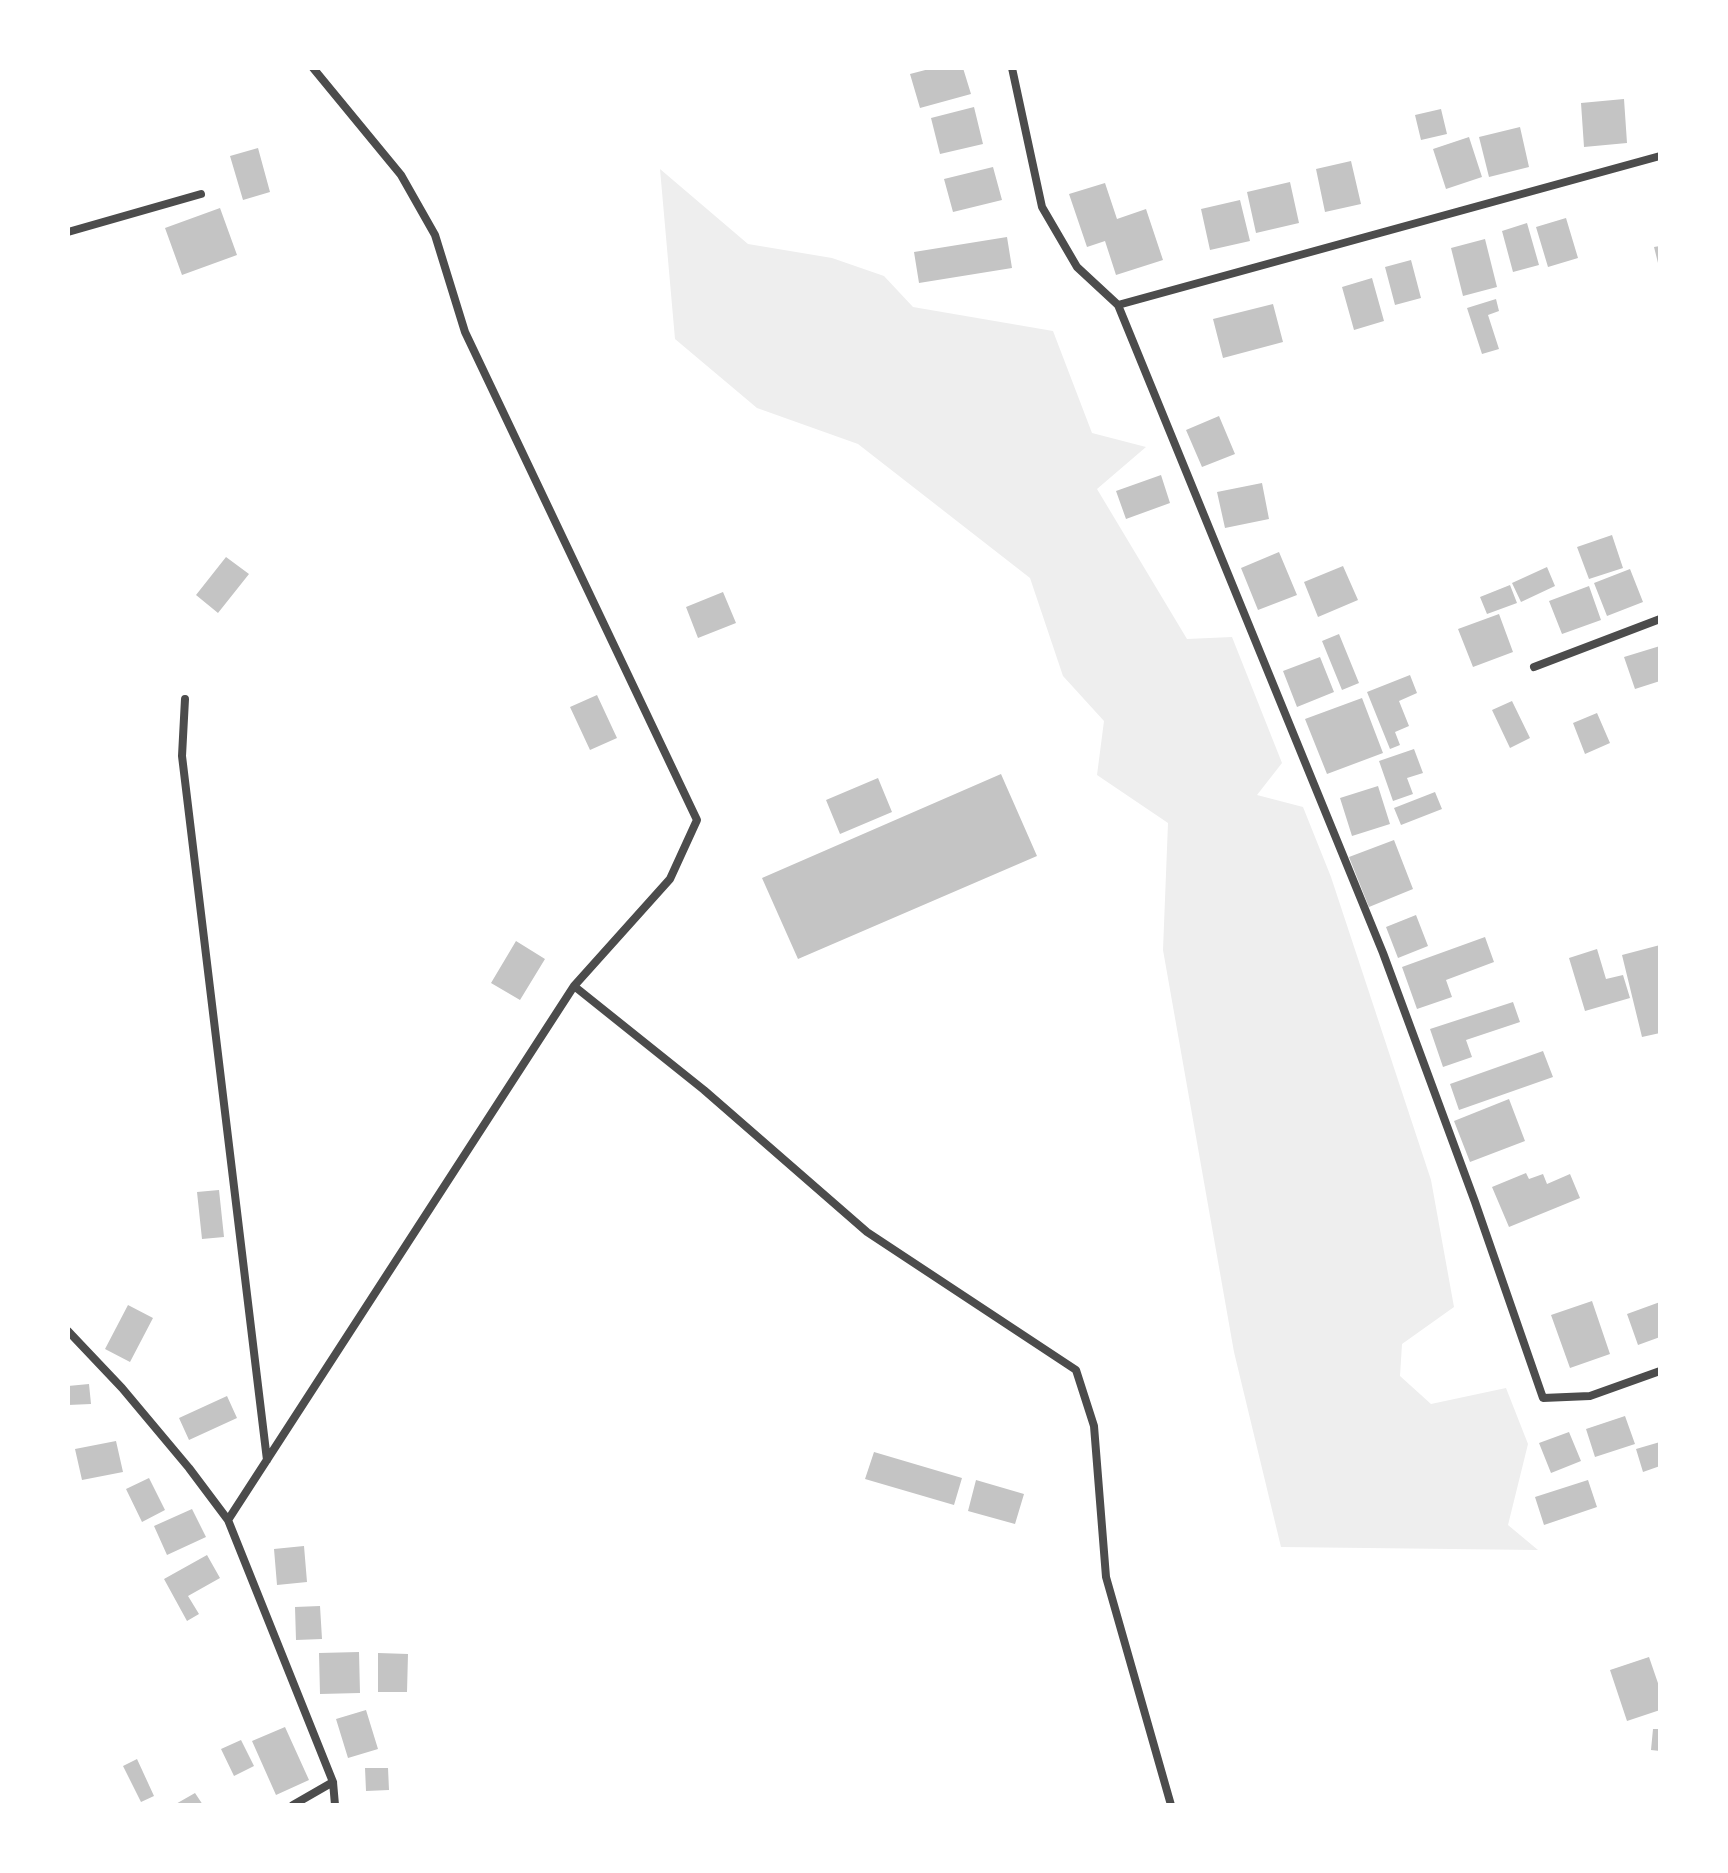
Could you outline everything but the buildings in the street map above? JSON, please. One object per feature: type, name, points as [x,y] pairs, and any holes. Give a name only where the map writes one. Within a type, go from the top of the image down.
[{"type":"street","points":[[228,1520],[574,986],[670,879],[697,820],[465,332],[435,235],[401,175],[313,68]]},
{"type":"street","points":[[1012,68],[1042,207],[1077,267],[1118,305],[1383,953],[1543,1398],[1590,1396],[1660,1371]]},
{"type":"street","points":[[1118,305],[1660,156]]},
{"type":"street","points":[[68,232],[201,194]]},
{"type":"street","points":[[1534,667],[1660,619]]},
{"type":"street","points":[[185,699],[182,756],[267,1461]]},
{"type":"street","points":[[574,986],[704,1090],[867,1232],[1076,1370],[1094,1426],[1106,1577],[1171,1805]]},
{"type":"street","points":[[68,1331],[122,1388],[228,1520],[333,1782],[335,1805]]},
{"type":"street","points":[[293,1805],[333,1782]]},
{"type":"shaded area","points":[[660,169],[748,244],[832,258],[884,276],[913,307],[1053,331],[1092,433],[1146,447],[1097,489],[1187,639],[1232,637],[1282,763],[1257,795],[1303,807],[1331,877],[1431,1180],[1454,1307],[1402,1344],[1400,1376],[1431,1404],[1506,1388],[1528,1444],[1508,1525],[1538,1550],[1281,1547],[1234,1352],[1163,950],[1168,823],[1097,775],[1104,721],[1063,676],[1030,578],[858,444],[757,408],[675,339]]}]
